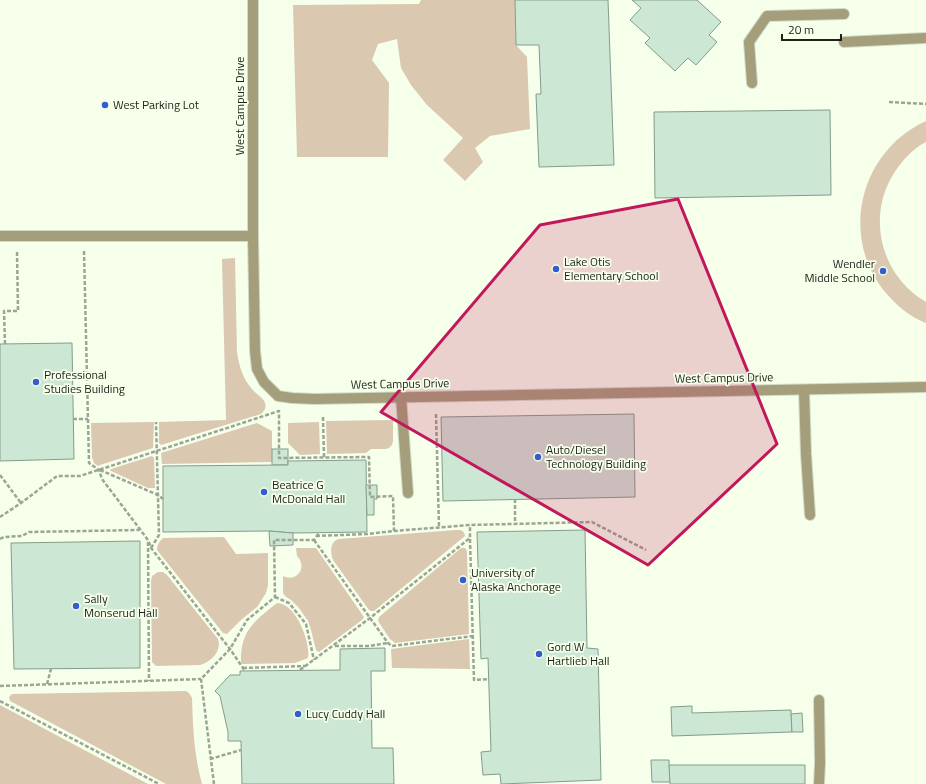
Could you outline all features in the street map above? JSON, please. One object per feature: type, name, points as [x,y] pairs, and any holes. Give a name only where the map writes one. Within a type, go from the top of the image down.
[{"type":"street","name":"West Campus Drive","points":[[253,0],[253,236],[255,351],[257,368],[264,382],[278,396],[314,399],[926,387]]},
{"type":"street","points":[[752,83],[749,42],[767,16],[844,14]]},
{"type":"street","points":[[844,42],[926,38]]},
{"type":"street","points":[[0,236],[253,236]]},
{"type":"street","points":[[804,390],[810,515]]},
{"type":"street","points":[[401,397],[408,493]]},
{"type":"street","points":[[819,700],[819,784]]},
{"type":"path","points":[[889,102],[926,104]]},
{"type":"path","points":[[84,247],[89,463],[99,470],[158,495],[163,499]]},
{"type":"path","points":[[5,344],[4,311],[18,311],[17,248]]},
{"type":"path","points":[[0,517],[57,476],[80,476],[279,411],[279,458],[369,457],[370,496],[393,496],[394,531]]},
{"type":"path","points":[[436,414],[439,527]]},
{"type":"path","points":[[323,417],[324,457]]},
{"type":"path","points":[[73,419],[88,419]]},
{"type":"path","points":[[151,548],[159,535],[158,451],[156,422]]},
{"type":"path","points":[[99,470],[102,480],[148,540],[151,548],[244,669],[306,666]]},
{"type":"path","points":[[0,475],[21,503]]},
{"type":"path","points":[[515,499],[515,523]]},
{"type":"path","points":[[316,536],[367,534],[470,525],[592,522],[646,550]]},
{"type":"path","points":[[470,525],[474,680],[488,679]]},
{"type":"path","points":[[0,540],[4,537],[22,536],[29,532],[140,530]]},
{"type":"path","points":[[314,540],[319,533]]},
{"type":"path","points":[[300,670],[334,646],[470,538]]},
{"type":"path","points":[[148,540],[149,681]]},
{"type":"path","points":[[275,597],[274,540],[314,540]]},
{"type":"path","points":[[314,540],[388,643],[392,646],[473,636]]},
{"type":"path","points":[[0,686],[201,679],[230,649],[248,620],[275,597]]},
{"type":"path","points":[[275,597],[289,603],[306,624],[314,660]]},
{"type":"path","points":[[334,646],[369,646],[388,643]]},
{"type":"path","points":[[47,684],[51,669]]},
{"type":"path","points":[[201,679],[214,784]]},
{"type":"path","points":[[0,701],[159,784]]},
{"type":"path","points":[[210,759],[241,750]]},
{"type":"highlighted area","points":[[678,199],[777,444],[648,565],[381,412],[540,225]]},
{"type":"shaded area","points":[[421,0],[515,0],[516,45],[527,57],[530,129],[490,136],[475,148],[483,162],[465,181],[443,160],[463,138],[427,105],[411,85],[401,68],[397,39],[378,44],[372,60],[389,83],[388,157],[297,157],[293,5],[419,4]]},
{"type":"shaded area","points":[[926,121],[926,142],[916,148],[903,161],[891,179],[883,198],[880,217],[881,237],[886,256],[896,274],[909,289],[926,302],[926,323],[904,310],[885,292],[871,270],[863,246],[860,221],[864,197],[872,174],[885,152],[903,135]]},
{"type":"shaded area","points":[[235,258],[237,352],[244,377],[252,389],[264,401],[266,406],[265,409],[261,414],[161,445],[159,443],[159,422],[226,420],[222,259]]},
{"type":"shaded area","points":[[393,420],[393,441],[389,448],[371,449],[366,453],[327,454],[326,421]]},
{"type":"shaded area","points":[[154,422],[153,448],[98,466],[94,463],[92,457],[91,423]]},
{"type":"shaded area","points":[[319,422],[320,454],[300,455],[288,443],[288,423]]},
{"type":"shaded area","points":[[257,423],[272,431],[272,462],[162,464],[161,453]]},
{"type":"shaded area","points":[[152,456],[154,458],[155,488],[148,488],[110,470],[111,469]]},
{"type":"shaded area","points":[[456,530],[462,531],[465,536],[374,611],[369,610],[332,557],[332,544],[339,539]]},
{"type":"shaded area","points":[[224,537],[236,554],[268,553],[268,585],[266,593],[257,607],[227,634],[223,633],[157,550],[158,544],[163,538]]},
{"type":"shaded area","points":[[296,548],[316,548],[364,617],[319,652],[316,650],[308,621],[299,608],[283,593],[283,576],[288,578],[296,576],[301,569]]},
{"type":"shaded area","points":[[461,548],[465,548],[467,551],[469,634],[395,643],[390,639],[378,621],[379,617]]},
{"type":"shaded area","points":[[158,572],[163,572],[167,575],[218,639],[219,643],[217,652],[212,659],[204,664],[156,666],[152,662],[151,581],[152,576]]},
{"type":"shaded area","points":[[277,603],[290,609],[296,616],[305,634],[308,658],[295,663],[241,663],[243,643],[250,628],[255,621]]},
{"type":"shaded area","points":[[469,639],[470,669],[392,668],[391,649]]},
{"type":"shaded area","points":[[186,691],[192,698],[193,731],[202,784],[166,784],[10,701],[9,697],[12,694]]},
{"type":"shaded area","points":[[0,705],[148,784],[0,784]]},
{"type":"building","points":[[515,0],[608,0],[614,165],[539,167],[536,94],[541,94],[539,45],[516,45]]},
{"type":"building","points":[[632,0],[697,0],[721,22],[709,35],[717,42],[696,65],[688,58],[675,71],[645,43],[650,38],[630,20],[641,8]]},
{"type":"building","points":[[830,110],[831,195],[655,198],[654,112]]},
{"type":"building","name":"Professional Studies Building","points":[[72,343],[74,459],[0,461],[0,344]]},
{"type":"building","name":"Auto/Diesel Technology Building","points":[[634,414],[635,497],[443,501],[441,417]]},
{"type":"building","points":[[272,449],[288,449],[288,465],[272,465]]},
{"type":"building","name":"Beatrice G McDonald Hall","points":[[366,460],[367,532],[163,532],[163,466],[288,465],[288,461]]},
{"type":"building","points":[[366,485],[377,485],[377,499],[374,499],[374,515],[367,515]]},
{"type":"building","name":"Gord W Hartlieb Hall","points":[[585,530],[587,648],[598,649],[601,780],[501,784],[500,774],[483,775],[481,752],[491,751],[488,658],[481,659],[477,532]]},
{"type":"building","points":[[269,531],[293,533],[293,545],[270,546]]},
{"type":"building","name":"Sally Monserud Hall","points":[[140,541],[140,668],[14,669],[11,543]]},
{"type":"building","name":"Lucy Cuddy Hall","points":[[385,648],[385,671],[371,671],[372,748],[393,748],[394,784],[242,784],[241,741],[228,741],[228,732],[220,696],[215,691],[230,675],[240,675],[240,671],[340,670],[340,649]]},
{"type":"building","points":[[692,706],[692,713],[791,710],[792,732],[672,736],[671,707]]},
{"type":"building","points":[[802,713],[803,732],[792,732],[791,714]]},
{"type":"building","points":[[651,760],[669,760],[670,782],[652,782]]},
{"type":"building","points":[[669,765],[805,765],[805,784],[670,784]]},
{"type":"place","name":"West Parking Lot","points":[[105,105]]},
{"type":"place","name":"Lake Otis Elementary School","points":[[556,269]]},
{"type":"place","name":"Wendler Middle School","points":[[883,271]]},
{"type":"place","name":"Professional Studies Building","points":[[36,382]]},
{"type":"place","name":"Auto/Diesel Technology Building","points":[[538,457]]},
{"type":"place","name":"Beatrice G McDonald Hall","points":[[264,492]]},
{"type":"place","name":"University of Alaska Anchorage","points":[[463,580]]},
{"type":"place","name":"Sally Monserud Hall","points":[[76,606]]},
{"type":"place","name":"Gord W Hartlieb Hall","points":[[539,654]]},
{"type":"place","name":"Lucy Cuddy Hall","points":[[298,714]]}]
